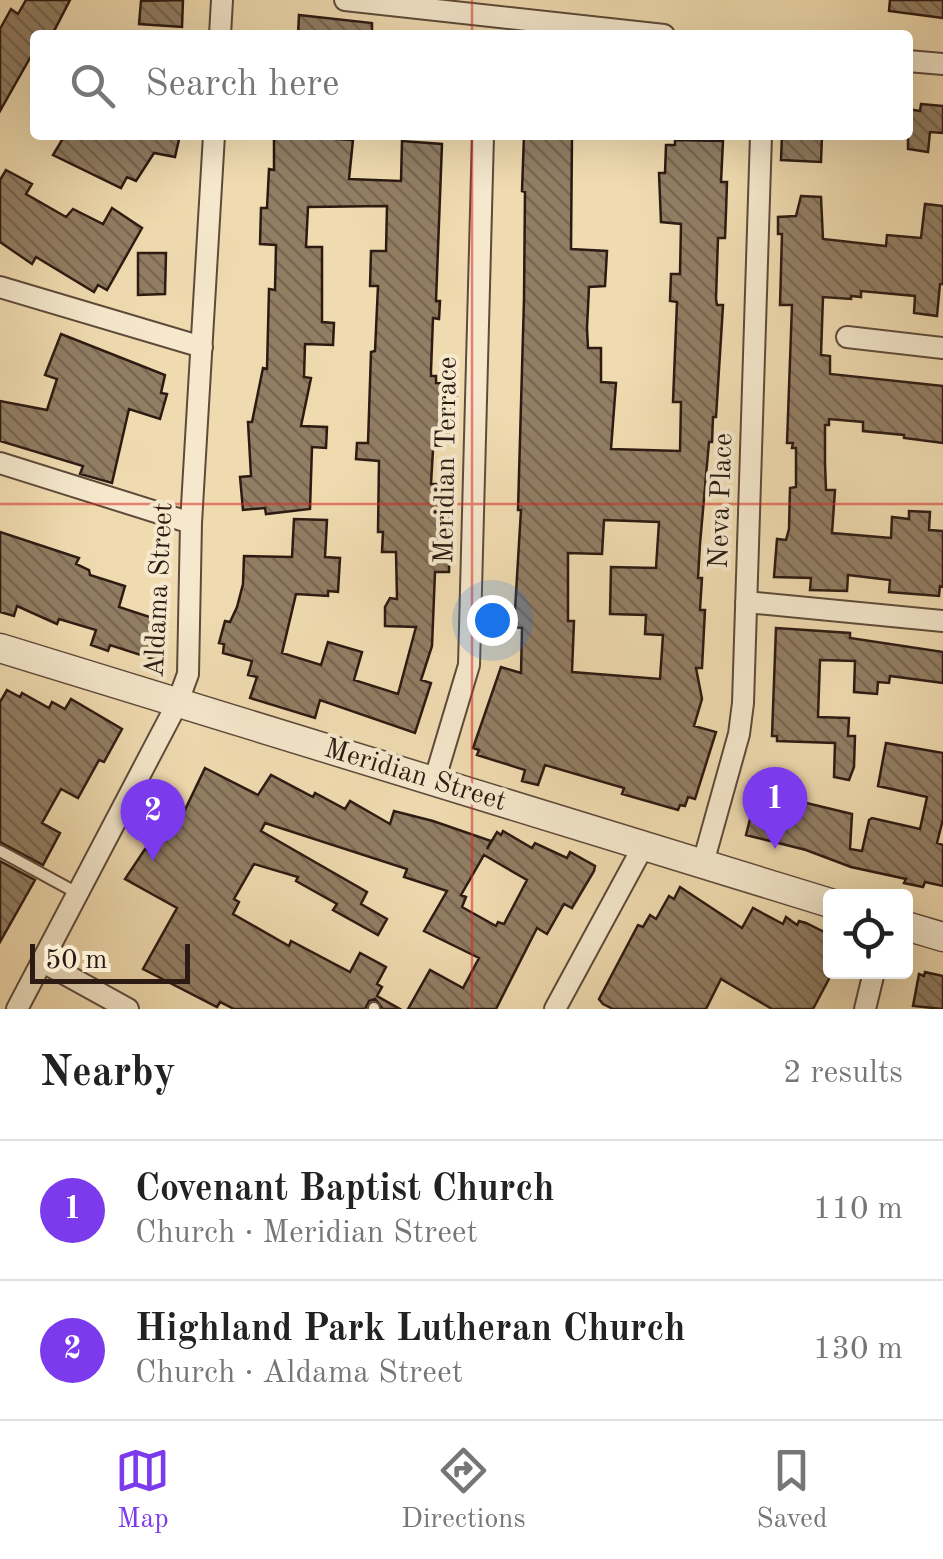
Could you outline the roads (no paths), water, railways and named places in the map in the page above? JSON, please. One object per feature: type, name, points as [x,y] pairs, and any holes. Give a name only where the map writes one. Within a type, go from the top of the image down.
[{"type":"street","points":[[220,30],[222,0]]},
{"type":"street","points":[[346,0],[486,25],[575,30]]},
{"type":"street","points":[[913,61],[943,64]]},
{"type":"street","name":"Aldama Street","points":[[17,1009],[178,704],[188,674],[191,523],[214,140]]},
{"type":"street","name":"Meridian Terrace","points":[[434,782],[470,665],[483,140]]},
{"type":"street","name":"Neva Place","points":[[703,864],[739,734],[743,703],[761,140]]},
{"type":"street","points":[[0,287],[202,348]]},
{"type":"street","points":[[848,337],[943,348]]},
{"type":"street","points":[[0,464],[191,523]]},
{"type":"street","points":[[746,602],[943,621]]},
{"type":"street","name":"Meridian Street","points":[[0,648],[823,901]]},
{"type":"street","points":[[555,1009],[644,846]]},
{"type":"street","points":[[913,928],[943,937]]},
{"type":"street","points":[[43,962],[128,1009]]},
{"type":"street","points":[[865,1009],[872,979]]},
{"type":"lane","points":[[0,850],[78,893]]},
{"type":"place","name":"Covenant Baptist Church","points":[[775,849]]},
{"type":"place","name":"Highland Park Lutheran Church","points":[[153,861]]}]
